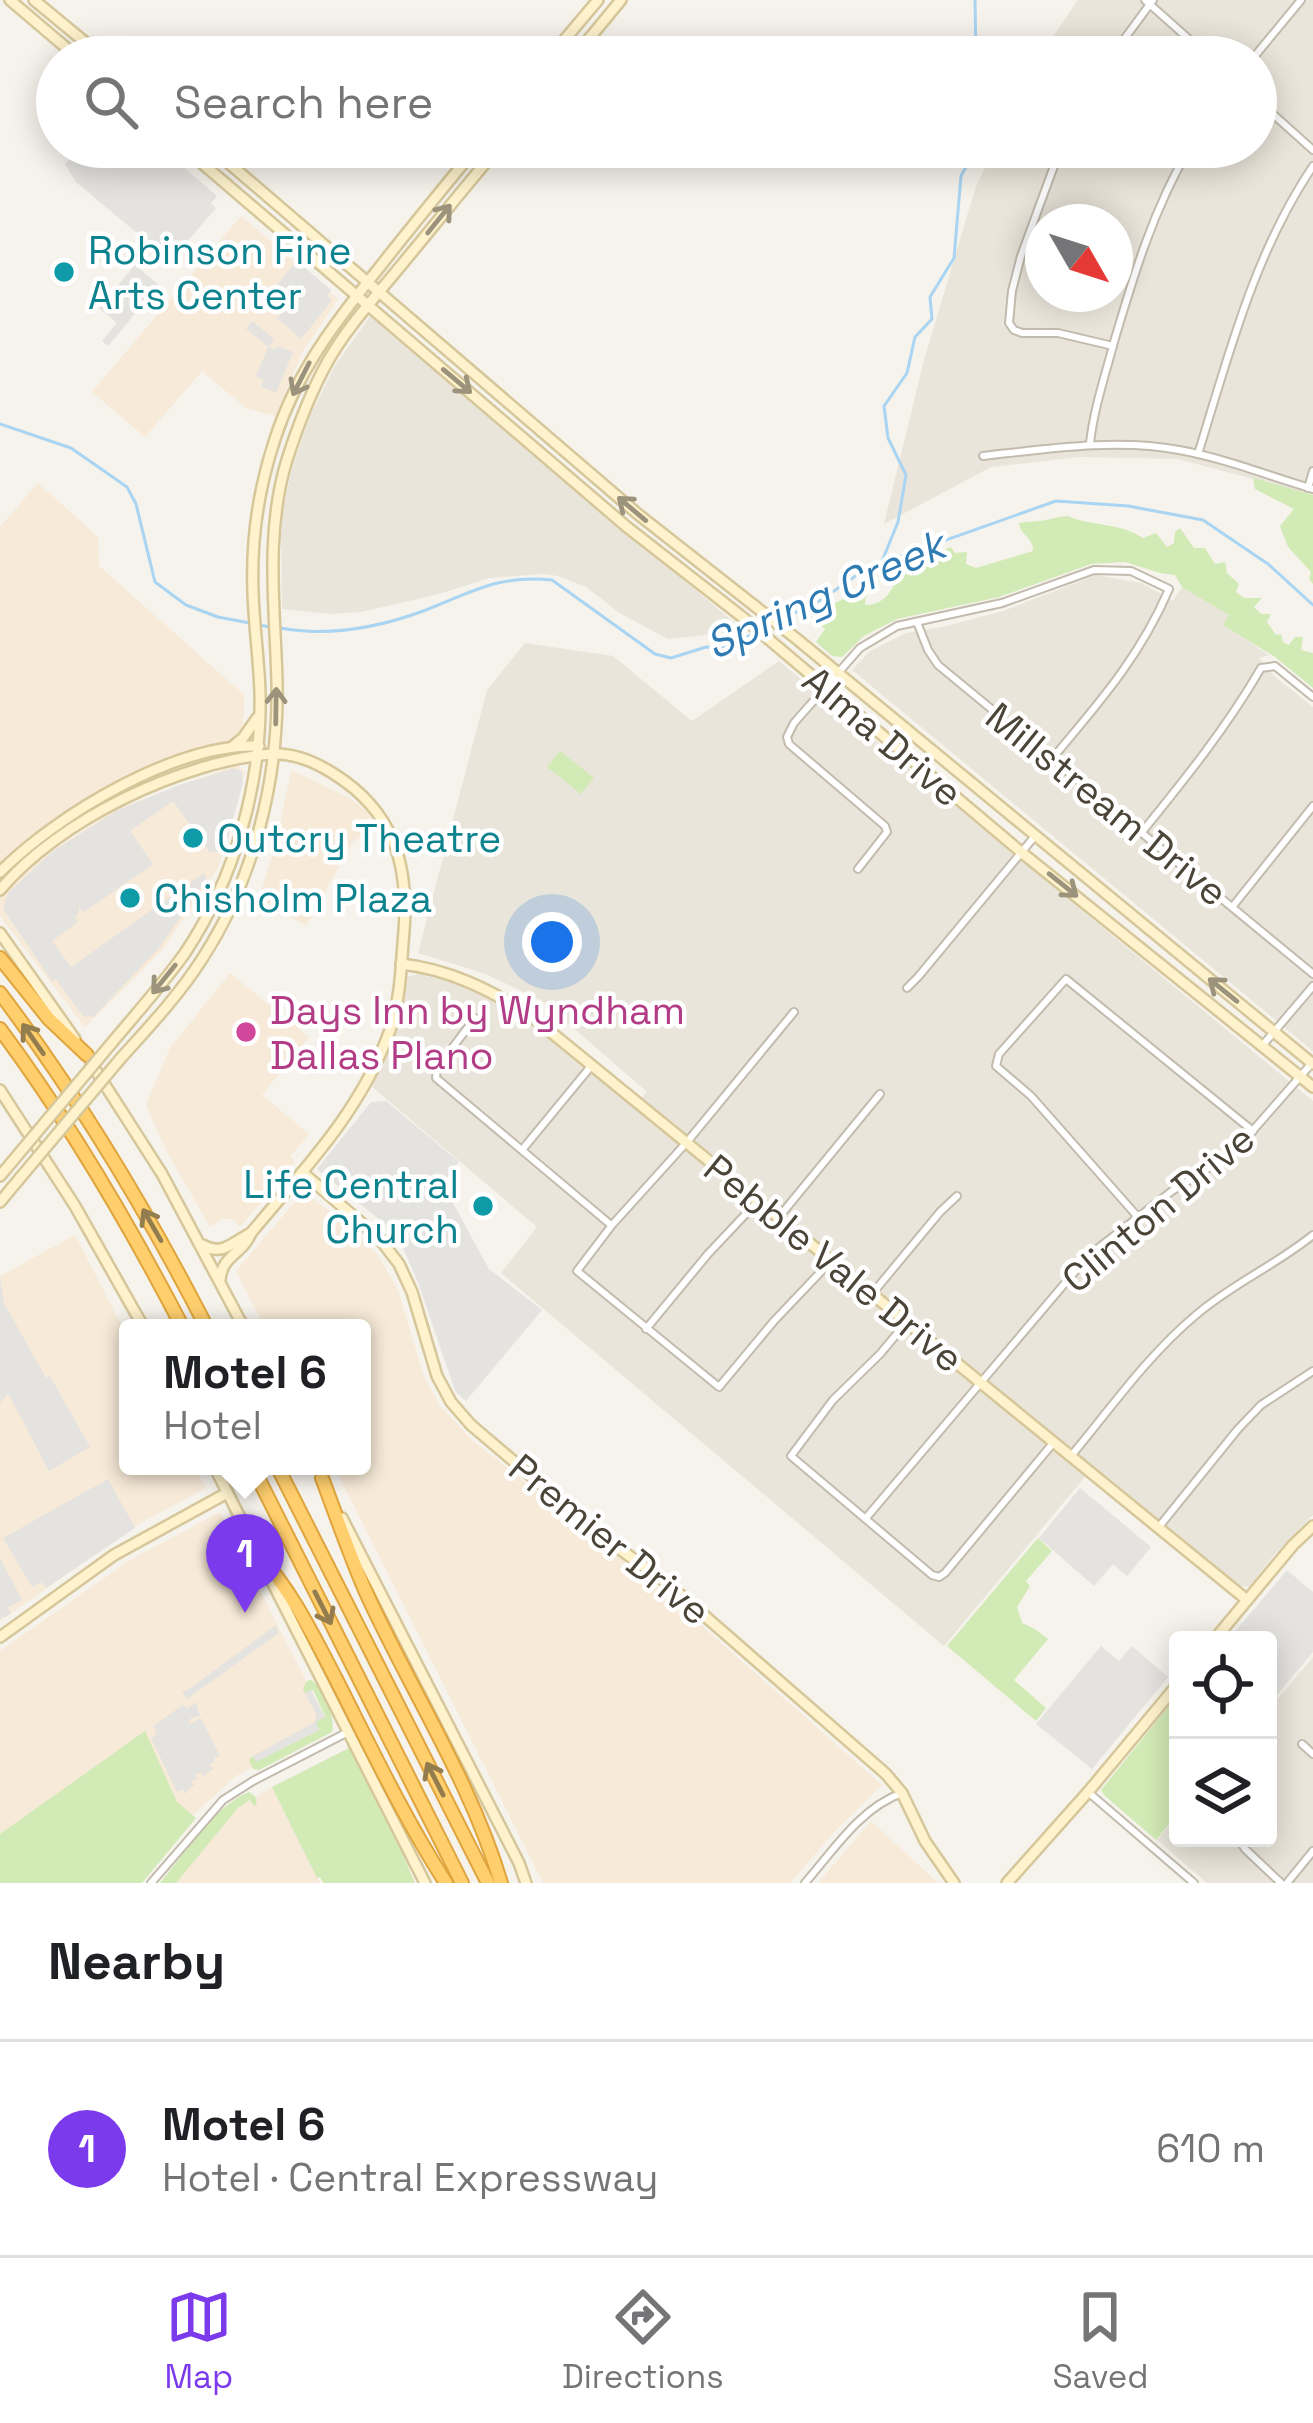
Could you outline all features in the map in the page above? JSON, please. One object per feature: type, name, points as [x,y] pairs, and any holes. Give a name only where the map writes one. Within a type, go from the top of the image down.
[{"type":"highway","points":[[0,958],[87,1055]]},
{"type":"highway","points":[[0,993],[114,1160],[202,1319]]},
{"type":"highway","points":[[0,1029],[94,1169],[177,1319]]},
{"type":"highway","points":[[257,1475],[462,1883]]},
{"type":"highway","points":[[282,1475],[488,1883]]},
{"type":"highway","points":[[319,1475],[365,1589],[457,1773],[501,1883]]},
{"type":"highway","points":[[258,1554],[280,1577],[302,1614],[446,1883]]},
{"type":"main road","points":[[10,0],[52,36]]},
{"type":"main road","points":[[34,0],[78,36]]},
{"type":"main road","points":[[568,36],[598,0]]},
{"type":"main road","points":[[591,36],[621,0]]},
{"type":"main road","name":"Alma Drive","points":[[208,168],[670,561],[1313,1088]]},
{"type":"main road","name":"Alma Drive","points":[[235,168],[680,548],[1312,1064]]},
{"type":"main road","points":[[0,1176],[184,954],[208,913],[235,851],[258,745],[253,593],[257,523],[275,438],[319,346],[460,168]]},
{"type":"main road","points":[[0,1202],[184,984],[226,916],[254,846],[274,754],[274,526],[285,466],[333,353],[482,168]]},
{"type":"main road","points":[[245,200],[256,186]]},
{"type":"main road","points":[[510,426],[520,412]]},
{"type":"main road","points":[[257,523],[274,526]]},
{"type":"main road","points":[[670,561],[680,548]]},
{"type":"main road","points":[[231,748],[259,714]]},
{"type":"main road","points":[[0,872],[186,759],[258,745],[274,754],[312,762],[341,778],[364,795],[388,829],[400,857],[406,891],[394,1016],[349,1115],[241,1250],[224,1262],[220,1280]]},
{"type":"main road","points":[[151,779],[274,754]]},
{"type":"main road","points":[[0,890],[44,842]]},
{"type":"main road","points":[[0,933],[129,1120],[240,1319]]},
{"type":"main road","name":"Pebble Vale Drive","points":[[401,964],[442,972],[530,1015],[1246,1600]]},
{"type":"main road","points":[[0,1090],[76,1206],[139,1319]]},
{"type":"main road","name":"Premier Drive","points":[[302,1172],[379,1238],[399,1264],[437,1376],[471,1425],[604,1538],[668,1582],[873,1762],[902,1793],[925,1841],[954,1883]]},
{"type":"main road","points":[[200,1242],[223,1250],[251,1233]]},
{"type":"main road","points":[[218,1475],[424,1883]]},
{"type":"main road","points":[[320,1475],[526,1883]]},
{"type":"main road","points":[[0,1637],[114,1555],[227,1493]]},
{"type":"main road","points":[[1221,1631],[1313,1526]]},
{"type":"main road","points":[[1006,1883],[1169,1695]]},
{"type":"street","points":[[1271,36],[1301,0]]},
{"type":"street","points":[[1126,36],[1149,1],[1186,36]]},
{"type":"street","points":[[1277,118],[1313,150]]},
{"type":"street","points":[[1198,454],[1248,290],[1313,166]]},
{"type":"street","points":[[1053,168],[1016,273],[1010,323],[1014,330],[1082,337],[1113,346]]},
{"type":"street","points":[[1090,445],[1095,406],[1144,244],[1179,168]]},
{"type":"street","points":[[983,456],[1090,445],[1176,449],[1311,488],[1313,471]]},
{"type":"street","points":[[858,869],[883,838],[886,826],[789,744],[787,737],[860,648],[897,626],[1002,604],[1094,570],[1131,571],[1168,589],[1134,657],[1051,760]]},
{"type":"street","name":"Millstream Drive","points":[[917,622],[938,665],[1313,974]]},
{"type":"street","points":[[1142,833],[1206,754],[1261,668],[1274,666],[1313,697]]},
{"type":"street","points":[[1232,907],[1313,806]]},
{"type":"street","points":[[907,988],[1034,836]]},
{"type":"street","points":[[1137,1216],[1031,1096],[996,1066],[999,1054],[1066,979],[1254,1132]]},
{"type":"street","points":[[1262,1046],[1313,986]]},
{"type":"street","points":[[794,1012],[577,1271],[718,1387],[831,1261]]},
{"type":"street","points":[[475,1018],[437,1068],[436,1078],[612,1225]]},
{"type":"street","name":"Clinton Drive","points":[[866,1518],[1088,1256],[1137,1216],[1234,1152],[1312,1064]]},
{"type":"street","points":[[522,1150],[592,1065]]},
{"type":"street","points":[[778,1217],[880,1094]]},
{"type":"street","points":[[872,1294],[957,1196]]},
{"type":"street","points":[[646,1329],[758,1201]]},
{"type":"street","points":[[1071,1456],[1182,1327],[1217,1298],[1313,1235]]},
{"type":"street","points":[[906,1323],[833,1400],[791,1456],[932,1575],[939,1577],[1054,1442]]},
{"type":"street","points":[[1157,1528],[1261,1405],[1313,1371]]},
{"type":"street","points":[[152,1883],[223,1800],[348,1732]]},
{"type":"street","points":[[1302,1744],[1313,1754]]},
{"type":"street","points":[[1088,1792],[1193,1883]]},
{"type":"street","points":[[805,1883],[863,1816],[902,1793]]},
{"type":"street","points":[[1244,1847],[1284,1883],[1313,1851]]},
{"type":"shaded area","points":[[1078,0],[1313,0],[1313,495],[1178,459],[1080,457],[991,467],[884,524],[924,360],[985,168],[1277,168],[1277,36],[1053,36]]},
{"type":"shaded area","points":[[67,168],[184,168],[217,196],[211,203],[216,208],[175,256],[156,249],[76,182]]},
{"type":"shaded area","points":[[241,216],[338,299],[303,351],[275,416],[246,408],[202,371],[145,437],[92,392]]},
{"type":"shaded area","points":[[297,261],[331,290],[327,296],[332,300],[301,339],[277,318],[292,300],[276,286]]},
{"type":"shaded area","points":[[135,265],[159,285],[108,346],[102,341],[117,323],[99,308]]},
{"type":"shaded area","points":[[371,315],[737,625],[724,633],[668,639],[621,614],[586,587],[543,574],[489,578],[361,612],[282,609],[281,534],[292,469],[334,367]]},
{"type":"shaded area","points":[[252,321],[274,339],[269,347],[293,352],[276,393],[261,387],[263,380],[256,376],[268,347],[246,329]]},
{"type":"shaded area","points":[[38,483],[98,537],[99,566],[244,695],[243,735],[132,774],[33,836],[48,854],[116,809],[237,765],[245,772],[218,868],[162,950],[85,1027],[0,916],[0,527]]},
{"type":"shaded area","points":[[1096,575],[1142,583],[1173,601],[1186,588],[1229,615],[1224,625],[1269,655],[1259,658],[1313,707],[1313,1051],[852,670],[870,651],[906,633],[1003,611]]},
{"type":"shaded area","points":[[525,643],[613,656],[692,721],[779,661],[1313,1101],[1313,1515],[1250,1586],[1241,1587],[1094,1466],[944,1646],[501,1273],[537,1227],[372,1087],[402,1016],[407,977],[418,974],[460,984],[523,1017],[634,1107],[647,1092],[541,1000],[483,973],[418,953],[487,690]]},
{"type":"shaded area","points":[[235,768],[242,772],[243,783],[224,852],[210,852],[173,801],[130,831],[153,864],[84,912],[79,907],[78,922],[52,941],[71,967],[204,873],[207,878],[159,948],[93,1017],[83,1016],[56,979],[52,981],[3,909],[8,893],[52,852],[116,811]]},
{"type":"shaded area","points":[[291,770],[350,798],[375,825],[352,843],[306,926],[259,898]]},
{"type":"shaded area","points":[[230,973],[309,1037],[262,1095],[309,1134],[290,1157],[295,1162],[240,1227],[232,1219],[222,1219],[210,1227],[146,1105],[170,1048]]},
{"type":"shaded area","points":[[386,1101],[459,1162],[442,1183],[489,1269],[542,1310],[466,1401],[455,1391],[397,1234],[317,1169],[371,1102]]},
{"type":"shaded area","points":[[304,1191],[352,1229],[378,1255],[398,1290],[424,1377],[441,1407],[473,1441],[660,1589],[882,1785],[790,1883],[543,1883],[339,1475],[371,1475],[371,1319],[260,1319],[236,1271]]},
{"type":"shaded area","points":[[75,1235],[119,1321],[119,1475],[200,1475],[206,1488],[137,1525],[0,1621],[0,1276]]},
{"type":"shaded area","points":[[0,1277],[4,1303],[90,1447],[49,1471],[8,1393],[0,1403]]},
{"type":"shaded area","points":[[108,1479],[135,1528],[46,1588],[41,1582],[32,1587],[3,1538]]},
{"type":"shaded area","points":[[1080,1488],[1151,1547],[1127,1576],[1113,1564],[1094,1586],[1039,1538]]},
{"type":"shaded area","points":[[220,1512],[329,1726],[236,1776],[193,1815],[177,1803],[144,1732],[0,1834],[0,1651],[130,1560]]},
{"type":"shaded area","points":[[0,1558],[22,1600],[8,1607],[11,1614],[0,1619]]},
{"type":"shaded area","points":[[1287,1570],[1313,1592],[1313,1652],[1277,1695],[1277,1631],[1236,1631]]},
{"type":"shaded area","points":[[276,1625],[279,1633],[187,1699],[182,1692]]},
{"type":"shaded area","points":[[1101,1646],[1119,1661],[1132,1646],[1168,1677],[1092,1769],[1036,1724]]},
{"type":"shaded area","points":[[1313,1657],[1313,1883],[1207,1883],[1157,1840],[1169,1826],[1169,1847],[1277,1847],[1277,1699]]},
{"type":"shaded area","points":[[311,1690],[325,1717],[316,1722],[319,1730],[256,1762],[253,1756],[315,1722],[305,1693]]},
{"type":"shaded area","points":[[196,1702],[200,1716],[191,1718],[188,1725],[201,1718],[220,1756],[203,1777],[202,1772],[195,1775],[190,1782],[195,1784],[184,1794],[183,1789],[177,1792],[151,1738],[157,1734],[153,1726],[183,1705],[187,1709]]},
{"type":"shaded area","points":[[272,1787],[320,1883],[174,1883],[232,1812]]},
{"type":"shaded area","points":[[871,1821],[938,1883],[818,1883]]},
{"type":"green space","points":[[1253,478],[1313,495],[1313,584],[1311,572],[1288,547],[1280,526],[1294,509],[1255,489]]},
{"type":"green space","points":[[1068,516],[1143,538],[1156,533],[1167,547],[1180,528],[1194,548],[1205,548],[1215,564],[1225,562],[1227,573],[1239,584],[1236,592],[1244,598],[1262,598],[1254,607],[1261,614],[1271,614],[1267,622],[1283,642],[1289,645],[1295,637],[1303,637],[1301,650],[1313,653],[1313,688],[1275,657],[1223,625],[1229,615],[1182,587],[1175,575],[1125,562],[1091,564],[999,597],[897,619],[864,636],[842,657],[832,656],[816,642],[825,629],[810,616],[861,590],[866,591],[865,605],[879,602],[901,569],[913,564],[912,557],[951,547],[955,553],[967,552],[966,564],[976,568],[1033,551],[1019,523]]},
{"type":"green space","points":[[560,751],[594,778],[581,794],[547,767]]},
{"type":"green space","points":[[1038,1538],[1052,1551],[1026,1581],[1030,1586],[1017,1607],[1022,1623],[1048,1639],[1014,1680],[1046,1708],[1036,1721],[947,1646]]},
{"type":"green space","points":[[311,1680],[328,1703],[332,1732],[253,1769],[249,1760],[253,1756],[257,1761],[319,1730],[315,1722],[325,1716],[313,1690],[305,1693],[303,1689]]},
{"type":"green space","points":[[1169,1706],[1169,1824],[1156,1840],[1101,1790]]},
{"type":"green space","points":[[145,1731],[177,1802],[196,1818],[142,1883],[0,1883],[0,1834]]},
{"type":"green space","points":[[349,1748],[415,1883],[323,1883],[272,1787]]},
{"type":"green space","points":[[249,1792],[257,1804],[250,1800],[238,1808],[176,1883],[160,1883],[211,1820]]},
{"type":"waterway","points":[[975,0],[976,36]]},
{"type":"waterway","points":[[882,561],[898,522],[906,475],[888,438],[884,406],[907,373],[915,337],[932,319],[930,297],[954,258],[965,168]]},
{"type":"waterway","name":"Spring Creek","points":[[0,424],[71,448],[127,487],[136,504],[155,582],[186,605],[270,627]]},
{"type":"waterway","name":"Spring Creek","points":[[762,629],[821,600],[867,568],[1056,501],[1128,506],[1203,520],[1268,564],[1313,605]]},
{"type":"waterway","name":"Spring Creek","points":[[280,628],[317,632],[372,626],[487,586],[533,579],[552,580],[655,654],[671,658],[706,647],[724,648],[753,634]]},
{"type":"place","name":"Robinson Fine Arts Center","points":[[64,272]]},
{"type":"place","name":"Outcry Theatre","points":[[193,838]]},
{"type":"place","name":"Chisholm Plaza","points":[[130,898]]},
{"type":"place","name":"Days Inn by Wyndham Dallas Plano","points":[[246,1032]]},
{"type":"place","name":"Life Central Church","points":[[483,1206]]},
{"type":"place","name":"Motel 6","points":[[245,1613]]}]
